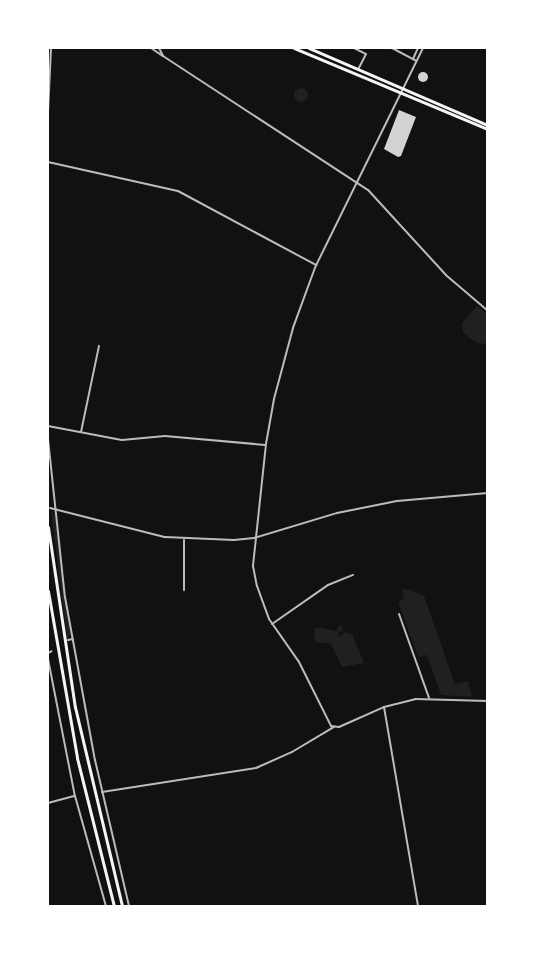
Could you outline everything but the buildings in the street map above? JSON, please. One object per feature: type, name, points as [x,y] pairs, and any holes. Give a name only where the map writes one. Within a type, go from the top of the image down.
[{"type":"highway","points":[[294,48],[488,129]]},
{"type":"highway","points":[[309,48],[488,125]]},
{"type":"highway","points":[[48,527],[75,707],[122,906]]},
{"type":"highway","points":[[48,590],[77,758],[114,906]]},
{"type":"street","points":[[48,112],[51,48]]},
{"type":"street","points":[[150,48],[369,192],[447,276],[488,311]]},
{"type":"street","points":[[159,48],[163,56]]},
{"type":"street","points":[[354,48],[366,54],[358,68]]},
{"type":"street","points":[[392,48],[415,60]]},
{"type":"street","points":[[334,727],[294,654],[272,624],[254,576],[254,538],[266,446],[282,365],[316,265],[403,88],[418,48]]},
{"type":"street","points":[[415,60],[423,48]]},
{"type":"street","points":[[48,162],[178,191],[316,265]]},
{"type":"street","points":[[81,432],[100,346]]},
{"type":"street","points":[[48,426],[122,440],[165,436],[266,446]]},
{"type":"street","points":[[48,439],[55,509],[73,638],[102,792],[129,906]]},
{"type":"street","points":[[50,508],[112,525],[184,540],[254,538],[350,510],[417,498],[488,494]]},
{"type":"street","points":[[184,540],[184,590]]},
{"type":"street","points":[[272,624],[328,584],[353,575]]},
{"type":"street","points":[[399,614],[429,698]]},
{"type":"street","points":[[68,640],[73,638]]},
{"type":"street","points":[[48,652],[52,651]]},
{"type":"street","points":[[48,658],[75,796],[106,906]]},
{"type":"street","points":[[98,792],[256,768],[292,752],[334,727],[384,707],[429,698],[488,701]]},
{"type":"street","points":[[384,707],[418,906]]},
{"type":"street","points":[[48,804],[80,795]]},
{"type":"shaded area","points":[[298,88],[304,88],[308,95],[304,102],[298,102],[294,98],[294,92]]},
{"type":"shaded area","points":[[477,306],[487,313],[487,344],[477,343],[463,333],[462,323]]},
{"type":"shaded area","points":[[51,511],[55,515],[71,635],[67,638]]},
{"type":"shaded area","points":[[409,589],[424,596],[455,684],[468,681],[472,697],[441,695],[427,655],[418,657],[398,602],[404,598],[402,590]]},
{"type":"shaded area","points":[[340,624],[344,631],[338,632],[339,637],[346,632],[352,634],[364,663],[342,667],[331,644],[316,642],[314,637],[315,627],[336,631]]}]
